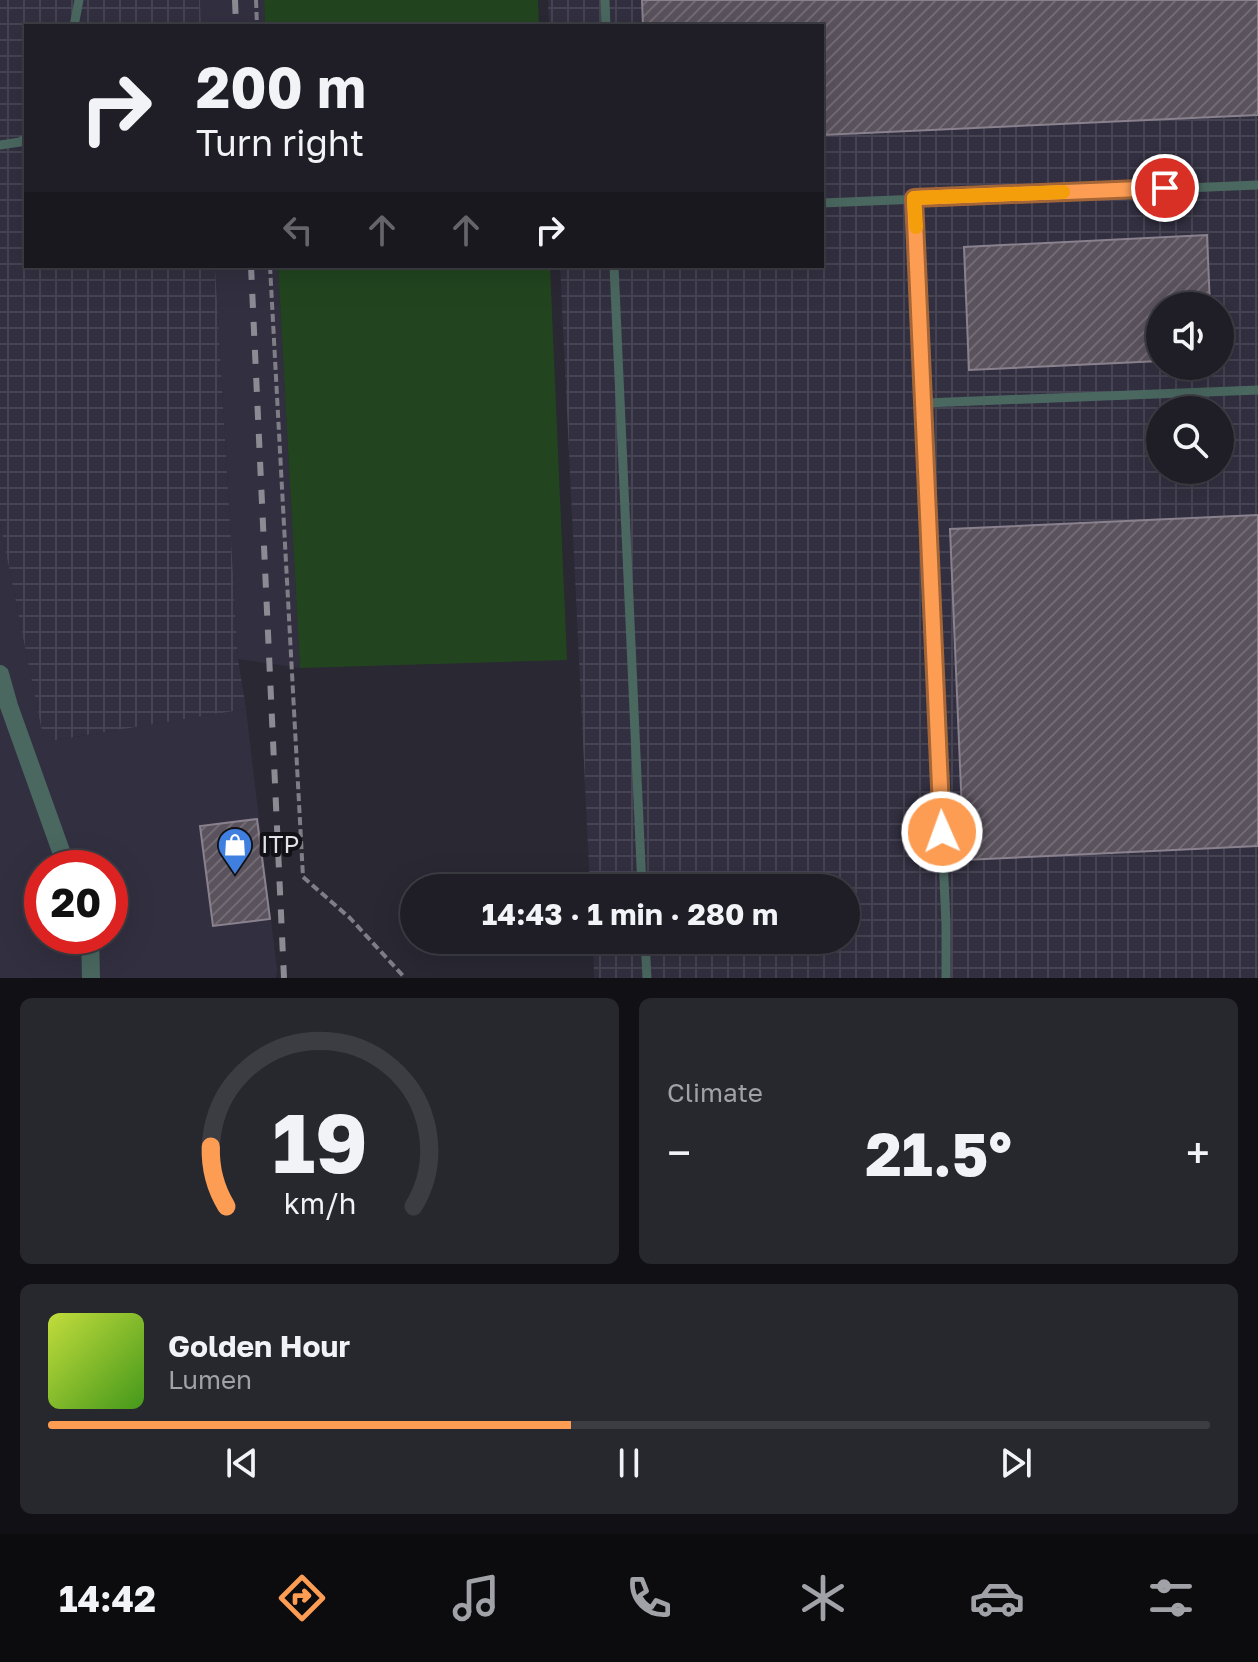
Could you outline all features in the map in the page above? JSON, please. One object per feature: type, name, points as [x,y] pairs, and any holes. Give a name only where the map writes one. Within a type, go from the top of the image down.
[{"type":"street","points":[[0,674],[61,850]]},
{"type":"street","points":[[90,954],[91,978]]},
{"type":"lane","points":[[74,24],[79,0]]},
{"type":"lane","points":[[605,0],[606,24]]},
{"type":"lane","points":[[0,145],[24,139]]},
{"type":"lane","points":[[824,203],[1258,185]]},
{"type":"lane","points":[[914,198],[925,403],[946,978]]},
{"type":"lane","points":[[614,268],[641,874]]},
{"type":"lane","points":[[925,403],[1258,390]]},
{"type":"lane","points":[[646,954],[647,978]]},
{"type":"path","points":[[256,0],[257,24]]},
{"type":"path","points":[[270,268],[303,877],[350,918],[405,978]]},
{"type":"shaded area","points":[[0,0],[200,0],[201,24],[24,24],[24,268],[215,268],[238,659],[246,709],[44,742],[0,523]]},
{"type":"shaded area","points":[[200,0],[264,0],[265,24],[201,24]]},
{"type":"shaded area","points":[[548,0],[1258,0],[1258,978],[594,978],[593,954],[860,954],[860,874],[589,874],[560,268],[824,268],[824,24],[549,24]]},
{"type":"shaded area","points":[[215,268],[278,268],[300,668],[238,659]]},
{"type":"shaded area","points":[[0,523],[44,742],[246,709],[276,978],[0,978]]},
{"type":"green space","points":[[264,0],[538,0],[539,24],[265,24]]},
{"type":"green space","points":[[278,268],[550,268],[567,660],[300,668]]},
{"type":"building","points":[[642,0],[1258,0],[1258,115],[824,135],[824,24],[643,24]]},
{"type":"building","points":[[1207,235],[1209,292],[1146,292],[1146,362],[969,370],[964,247]]},
{"type":"building","points":[[1258,515],[1258,846],[964,860],[950,529]]},
{"type":"building","points":[[257,819],[270,919],[213,926],[200,826]]},
{"type":"railway","points":[[235,0],[236,24]]},
{"type":"railway","points":[[251,268],[284,978]]},
{"type":"slow traffic","points":[[916,227],[914,198],[1063,192]]},
{"type":"place","name":"ITP","points":[[235,876]]},
{"type":"route","points":[[942,832],[914,198],[1165,188]]}]
